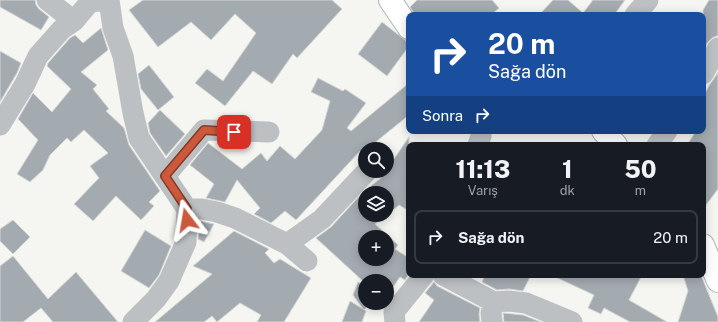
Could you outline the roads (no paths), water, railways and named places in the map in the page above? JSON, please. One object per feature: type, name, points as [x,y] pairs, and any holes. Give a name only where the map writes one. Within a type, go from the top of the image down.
[{"type":"street","points":[[47,0],[74,20]]},
{"type":"street","points":[[390,0],[406,24]]},
{"type":"street","points":[[638,12],[648,0]]},
{"type":"street","points":[[0,125],[25,84],[38,56],[62,29],[99,1],[113,28],[123,56],[133,113],[140,138],[187,209],[186,242],[169,280],[156,299],[133,322]]},
{"type":"street","points":[[706,69],[718,48]]},
{"type":"street","points":[[165,176],[204,130],[269,132]]},
{"type":"street","points":[[606,134],[613,142]]},
{"type":"street","points":[[288,244],[322,218],[360,178]]},
{"type":"street","points":[[187,209],[202,209],[235,218],[288,244],[307,261]]},
{"type":"street","points":[[706,252],[718,281]]},
{"type":"street","points":[[395,322],[394,312],[422,278]]},
{"type":"street","points":[[447,278],[493,312],[508,300],[526,303],[572,322]]}]
